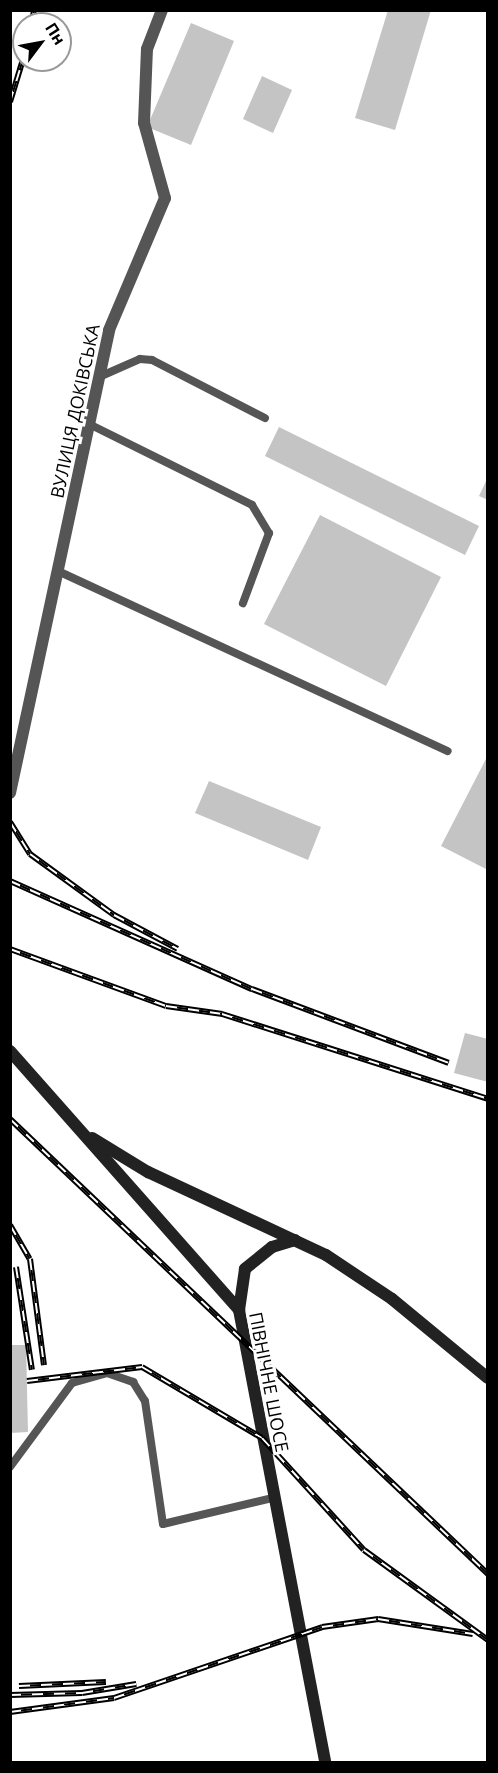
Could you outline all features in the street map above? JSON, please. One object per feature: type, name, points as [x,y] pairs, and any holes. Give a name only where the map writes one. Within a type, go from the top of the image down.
[{"type":"main road","name":"ПІВНІЧНЕ ШОСЕ","points":[[10,1051],[92,1138],[238,1310],[272,1498],[325,1762]]},
{"type":"main road","points":[[92,1138],[148,1172],[295,1240],[392,1299],[488,1378]]},
{"type":"main road","points":[[238,1310],[245,1269],[272,1247],[295,1240]]},
{"type":"street","name":"ВУЛИЦЯ ДОКІВСЬКА","points":[[10,793],[60,572],[109,330],[165,198],[144,123],[147,49],[162,10]]},
{"type":"lane","points":[[99,377],[140,359],[152,360],[265,418]]},
{"type":"lane","points":[[89,424],[252,505],[269,533],[243,603]]},
{"type":"lane","points":[[60,572],[448,751]]},
{"type":"lane","points":[[10,1467],[72,1383],[107,1373],[133,1382],[145,1401],[163,1524],[272,1498]]},
{"type":"building","points":[[388,10],[431,10],[395,130],[355,118]]},
{"type":"building","points":[[191,23],[234,41],[191,145],[147,127]]},
{"type":"building","points":[[262,76],[292,90],[273,133],[243,119]]},
{"type":"building","points":[[279,427],[479,526],[465,555],[265,456]]},
{"type":"building","points":[[488,477],[488,500],[479,496]]},
{"type":"building","points":[[320,515],[441,577],[386,686],[264,624]]},
{"type":"building","points":[[488,755],[488,870],[441,846]]},
{"type":"building","points":[[209,781],[321,827],[308,860],[195,813]]},
{"type":"building","points":[[465,1033],[488,1039],[488,1082],[454,1073]]},
{"type":"building","points":[[10,1345],[26,1345],[28,1432],[10,1433]]},
{"type":"railway","points":[[10,102],[19,72]]},
{"type":"railway","points":[[10,822],[30,854],[114,915],[178,949]]},
{"type":"railway","points":[[10,881],[252,989],[449,1063]]},
{"type":"railway","points":[[10,949],[166,1006],[222,1014],[488,1099]]},
{"type":"railway","points":[[10,1119],[488,1574]]},
{"type":"railway","points":[[10,1225],[30,1259],[44,1365]]},
{"type":"railway","points":[[16,1267],[32,1370]]},
{"type":"railway","points":[[27,1381],[142,1367],[262,1438],[364,1550],[488,1640]]},
{"type":"railway","points":[[10,1712],[114,1698],[322,1627],[378,1619],[473,1634]]},
{"type":"railway","points":[[19,1686],[106,1682]]},
{"type":"railway","points":[[10,1695],[82,1693],[136,1684]]}]
